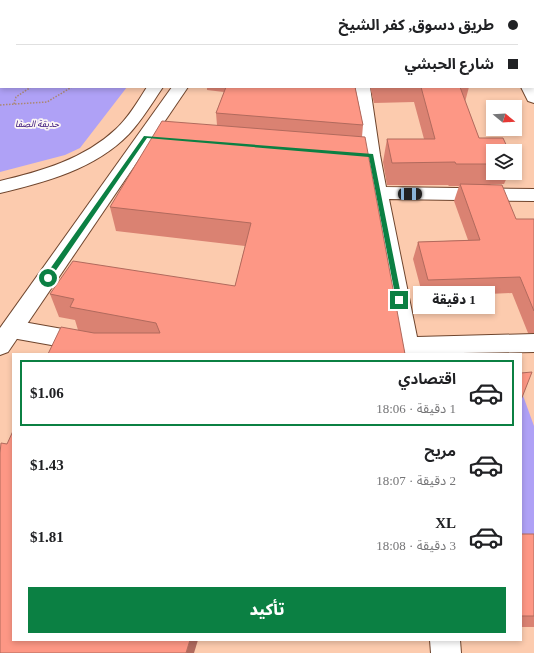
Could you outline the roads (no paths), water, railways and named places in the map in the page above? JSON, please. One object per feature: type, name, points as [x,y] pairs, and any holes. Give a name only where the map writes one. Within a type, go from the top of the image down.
[{"type":"main road","points":[[0,187],[50,174],[79,162],[103,148],[122,132],[154,88]]},
{"type":"main road","points":[[6,337],[154,137],[179,88]]},
{"type":"main road","points":[[362,88],[364,155],[378,193],[408,350],[534,343]]},
{"type":"main road","points":[[529,88],[534,98]]},
{"type":"main road","points":[[378,193],[534,195]]},
{"type":"main road","points":[[6,337],[106,346]]},
{"type":"main road","points":[[445,641],[446,653]]},
{"type":"park label","name":"حديقة الصفا","points":[[37,124]]}]
